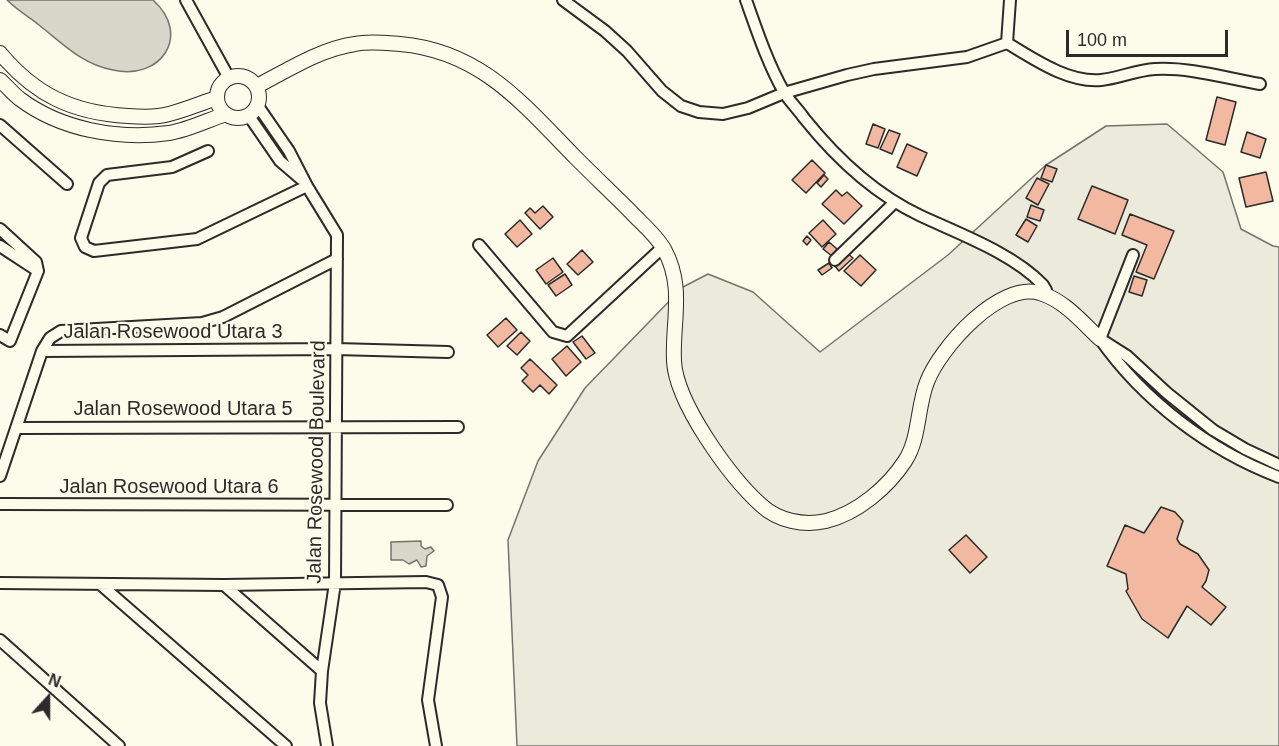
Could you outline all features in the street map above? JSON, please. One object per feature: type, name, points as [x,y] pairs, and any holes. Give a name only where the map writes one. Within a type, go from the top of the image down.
[{"type":"street","points":[[186,0],[229,78]]},
{"type":"street","points":[[563,0],[627,51],[662,91],[681,106],[699,112],[723,114],[748,108],[784,93],[874,69],[967,57],[1007,43]]},
{"type":"street","points":[[746,0],[784,93],[835,154],[854,172],[895,202],[1018,264],[1043,285],[1047,297]]},
{"type":"street","points":[[1007,43],[1010,0]]},
{"type":"street","points":[[257,86],[298,64],[356,43],[418,46],[451,56],[484,72],[513,95],[663,247],[676,289],[677,320],[673,360],[676,382],[686,406],[736,476],[761,505],[775,516],[796,522],[818,522],[840,517],[862,504],[892,477],[907,458],[915,437],[920,401],[928,377],[944,353],[989,306],[1015,294],[1037,292],[1062,303],[1100,339],[1119,366],[1183,423],[1232,454],[1279,472]]},
{"type":"street","points":[[1007,43],[1062,72],[1089,80],[1101,80],[1153,69],[1169,69],[1260,84]]},
{"type":"street","points":[[0,53],[31,85],[52,99],[83,111],[138,117],[167,115],[217,98]]},
{"type":"street","points":[[245,77],[257,86],[259,93],[253,111],[237,118],[226,114],[218,104],[220,86],[229,78],[245,77]]},
{"type":"street","points":[[0,80],[20,99],[45,114],[78,128],[106,133],[139,135],[170,132],[226,114]]},
{"type":"street","name":"Jalan Rosewood Boulevard","points":[[253,111],[290,151],[307,186],[337,235],[335,583],[321,671],[320,703],[327,746]]},
{"type":"street","points":[[0,125],[67,184]]},
{"type":"street","points":[[208,151],[172,167],[106,175],[99,183],[81,238],[85,247],[94,251],[197,239],[307,186]]},
{"type":"street","points":[[835,260],[895,202]]},
{"type":"street","points":[[0,229],[36,262],[38,271],[5,338]]},
{"type":"street","points":[[479,245],[553,332],[567,336],[663,247]]},
{"type":"street","points":[[0,246],[38,271]]},
{"type":"street","points":[[1100,339],[1133,255]]},
{"type":"street","points":[[0,476],[42,351],[50,338],[61,331],[202,323],[223,317],[337,259]]},
{"type":"street","name":"Jalan Rosewood Utara 3","points":[[42,351],[336,349],[448,351]]},
{"type":"street","name":"Jalan Rosewood Utara 5","points":[[16,428],[458,427]]},
{"type":"street","name":"Jalan Rosewood Utara 6","points":[[0,504],[447,505]]},
{"type":"street","points":[[0,583],[224,585],[426,582],[438,585],[442,597],[428,700],[436,746]]},
{"type":"street","points":[[100,584],[286,746]]},
{"type":"street","points":[[224,585],[321,671]]},
{"type":"street","points":[[0,640],[119,746]]},
{"type":"shaded area","points":[[7,0],[153,0],[164,14],[170,27],[170,40],[166,52],[157,62],[145,69],[130,72],[113,70],[82,58]]},
{"type":"shaded area","points":[[1167,124],[1223,172],[1241,229],[1279,247],[1279,746],[517,746],[508,540],[538,461],[585,388],[683,287],[708,274],[753,292],[820,352],[948,255],[1046,165],[1106,126]]},
{"type":"shaded area","points":[[421,541],[421,546],[425,549],[431,547],[434,551],[427,556],[426,566],[421,567],[417,560],[409,564],[403,560],[391,560],[391,542]]},
{"type":"building","points":[[1217,97],[1236,102],[1225,145],[1206,140]]},
{"type":"building","points":[[873,124],[885,129],[878,148],[866,144]]},
{"type":"building","points":[[889,130],[900,134],[892,154],[880,149]]},
{"type":"building","points":[[1247,132],[1266,139],[1260,158],[1241,152]]},
{"type":"building","points":[[907,144],[927,153],[917,176],[897,167]]},
{"type":"building","points":[[812,160],[825,173],[806,193],[792,180]]},
{"type":"building","points":[[1046,165],[1057,169],[1052,182],[1041,178]]},
{"type":"building","points":[[1266,172],[1273,201],[1246,207],[1239,178]]},
{"type":"building","points":[[824,175],[828,179],[821,187],[817,183]]},
{"type":"building","points":[[1037,178],[1049,184],[1038,205],[1026,198]]},
{"type":"building","points":[[1092,186],[1128,200],[1115,234],[1078,219]]},
{"type":"building","points":[[836,190],[842,196],[847,192],[862,206],[844,224],[822,204]]},
{"type":"building","points":[[1031,205],[1044,210],[1040,221],[1027,217]]},
{"type":"building","points":[[543,206],[553,217],[540,229],[525,213],[530,208],[535,213]]},
{"type":"building","points":[[1130,214],[1174,231],[1154,279],[1136,272],[1147,245],[1122,235]]},
{"type":"building","points":[[1026,219],[1037,226],[1028,242],[1016,235]]},
{"type":"building","points":[[520,220],[532,234],[517,247],[505,234]]},
{"type":"building","points":[[823,220],[836,234],[822,247],[809,233]]},
{"type":"building","points":[[807,236],[811,240],[807,245],[803,241]]},
{"type":"building","points":[[829,242],[837,249],[832,256],[823,249]]},
{"type":"building","points":[[582,250],[593,262],[578,275],[567,264]]},
{"type":"building","points":[[847,253],[853,258],[839,271],[834,265]]},
{"type":"building","points":[[860,255],[876,270],[861,286],[844,271]]},
{"type":"building","points":[[553,258],[563,272],[546,284],[536,270]]},
{"type":"building","points":[[829,263],[832,268],[822,275],[818,270]]},
{"type":"building","points":[[565,274],[572,285],[556,296],[548,285]]},
{"type":"building","points":[[1134,276],[1147,280],[1142,296],[1129,292]]},
{"type":"building","points":[[506,318],[517,330],[498,347],[487,335]]},
{"type":"building","points":[[521,332],[530,341],[517,355],[507,346]]},
{"type":"building","points":[[582,336],[595,353],[586,359],[573,342]]},
{"type":"building","points":[[567,346],[581,362],[566,376],[552,359]]},
{"type":"building","points":[[530,359],[557,385],[549,394],[540,385],[533,392],[522,381],[528,375],[521,368]]},
{"type":"building","points":[[1161,507],[1175,512],[1183,521],[1177,539],[1180,544],[1198,554],[1209,570],[1202,587],[1226,607],[1211,625],[1187,606],[1168,638],[1142,619],[1126,591],[1128,589],[1126,574],[1107,566],[1125,525],[1144,533]]},
{"type":"building","points":[[966,535],[987,557],[970,573],[949,550]]}]
